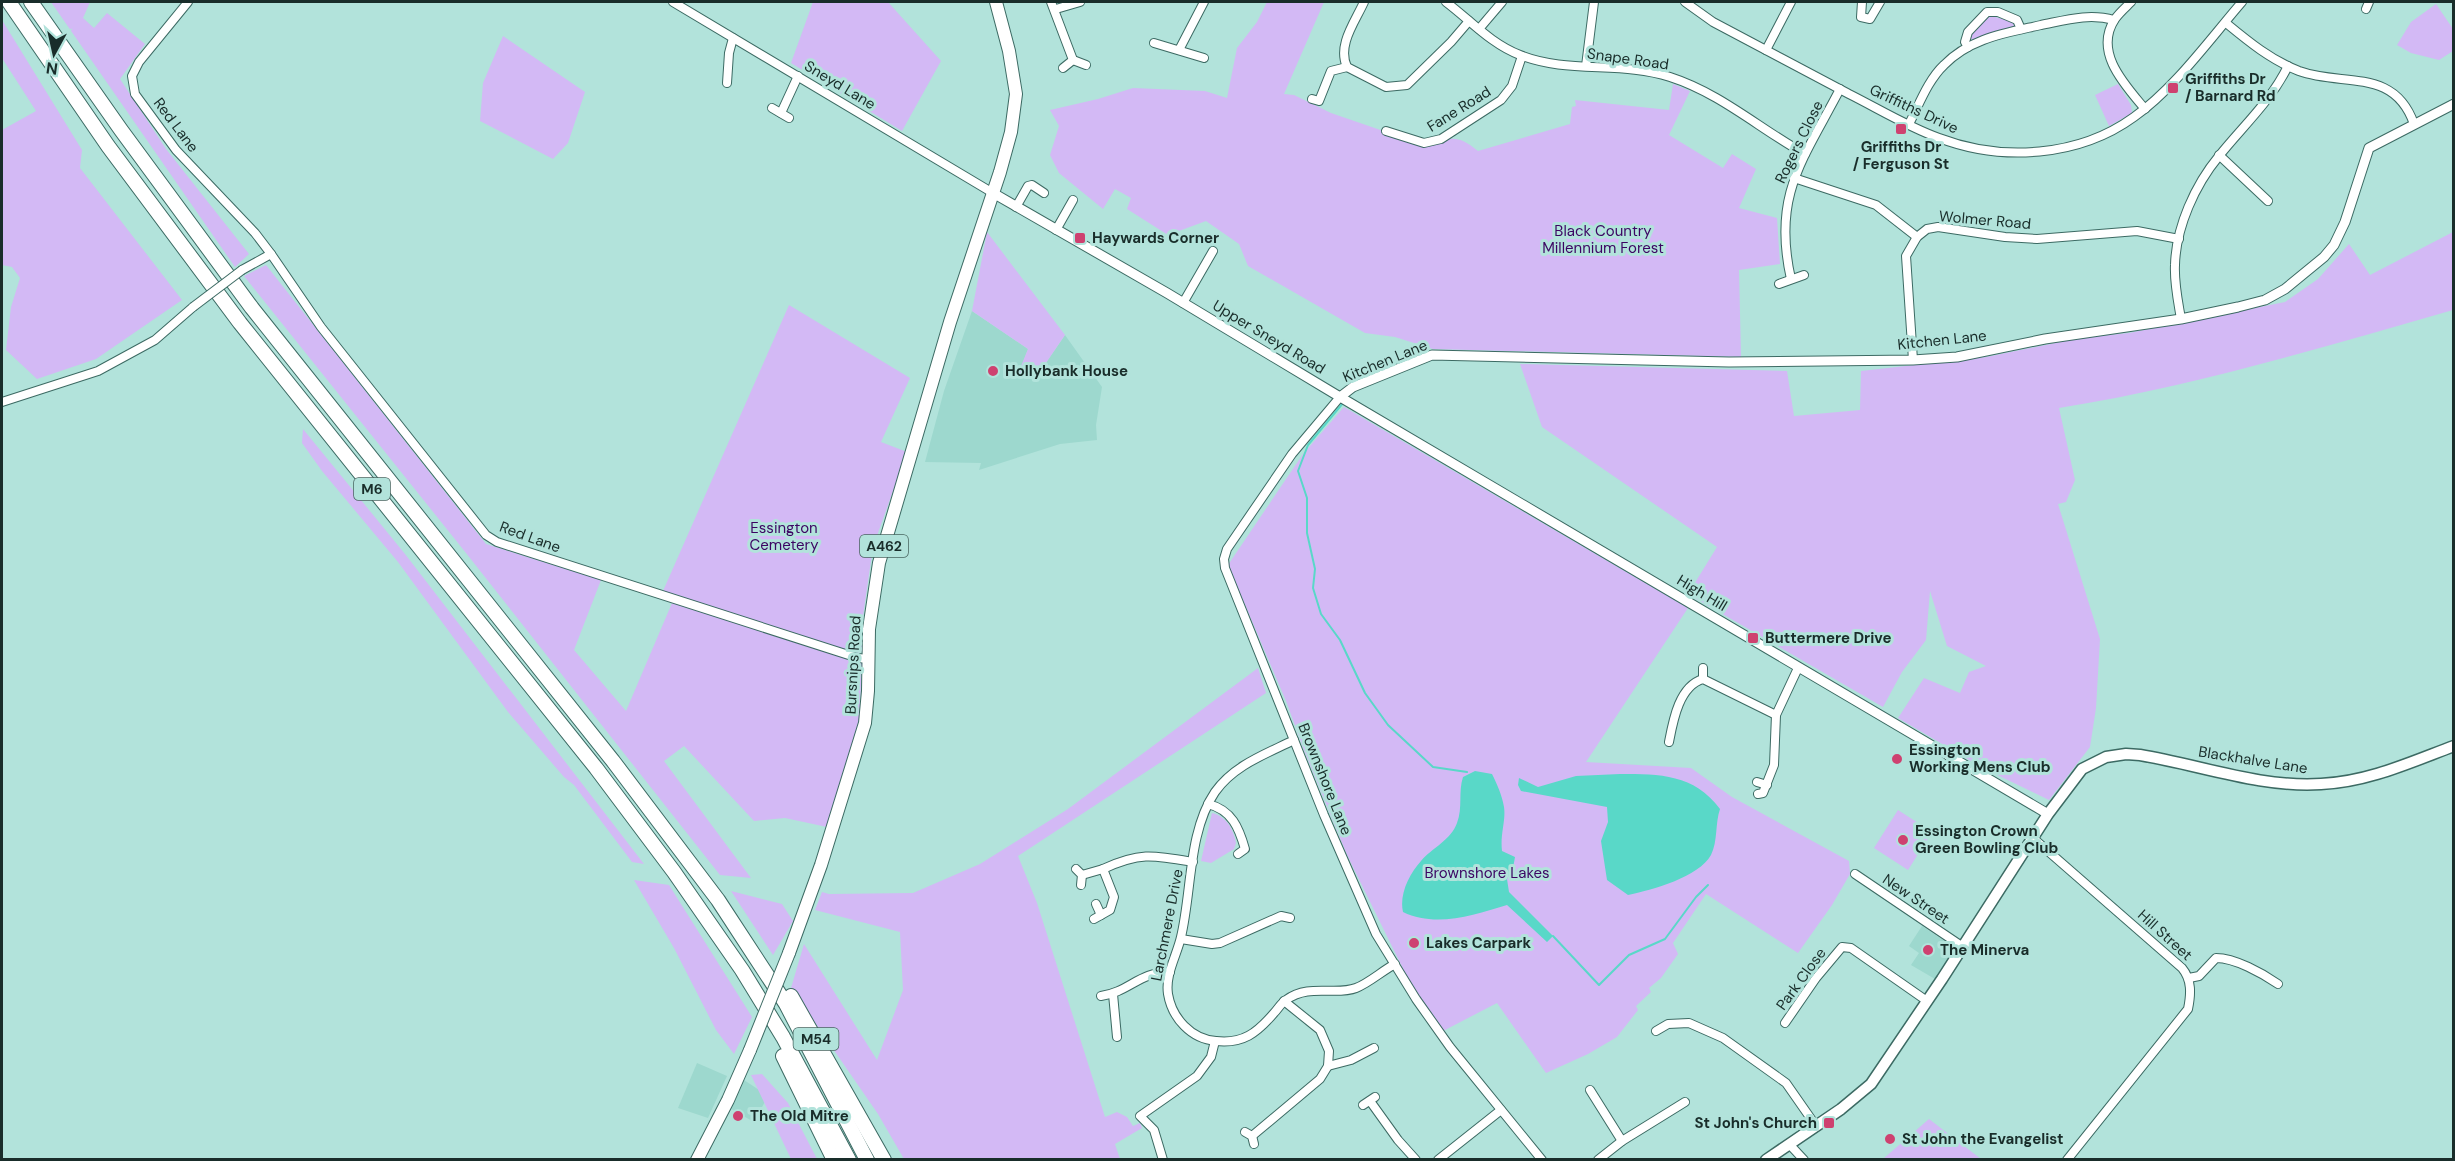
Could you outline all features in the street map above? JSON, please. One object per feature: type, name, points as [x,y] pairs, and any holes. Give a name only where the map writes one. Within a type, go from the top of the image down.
[{"type":"highway","name":"M6","points":[[9,2],[108,146],[240,323],[596,768],[674,872],[742,970],[783,1037],[849,1160]]},
{"type":"highway","name":"M6","points":[[31,2],[121,130],[252,308],[613,761],[718,900],[786,1004],[867,1160]]},
{"type":"highway","name":"M54","points":[[736,928],[759,948],[790,993],[884,1160]]},
{"type":"highway","name":"M54","points":[[742,970],[752,999],[789,1067],[834,1160]]},
{"type":"main road","name":"A462","points":[[993,193],[1011,132],[1016,104],[1009,51],[996,2]]},
{"type":"main road","name":"Bursnips Road","points":[[697,1160],[728,1100],[789,953],[824,854],[865,723],[872,596],[879,563],[950,322],[993,193]]},
{"type":"main road","name":"Blackhalve Lane","points":[[2048,814],[2082,769],[2106,757],[2133,755],[2274,782],[2322,784],[2382,772],[2454,746]]},
{"type":"main road","points":[[1766,1160],[1790,1145],[1871,1084],[1963,947],[2048,814]]},
{"type":"street","name":"Red Lane","points":[[188,2],[139,62],[132,76],[135,94],[176,150],[255,233],[321,327],[437,470],[486,535],[497,542],[858,658],[868,659]]},
{"type":"street","name":"Sneyd Lane","points":[[673,2],[993,193]]},
{"type":"street","points":[[1080,2],[1053,5],[1073,60],[1086,65]]},
{"type":"street","points":[[1179,50],[1204,2]]},
{"type":"street","points":[[1347,68],[1342,53],[1364,2]]},
{"type":"street","name":"Snape Road","points":[[1446,2],[1496,43],[1522,56],[1542,62],[1654,73],[1679,80],[1732,108],[1768,133],[1805,154]]},
{"type":"street","points":[[1479,29],[1502,2]]},
{"type":"street","points":[[1586,66],[1594,2]]},
{"type":"street","name":"Griffiths Drive","points":[[1685,2],[1713,22],[1932,136],[1967,147],[2028,153],[2060,149],[2086,142],[2127,122],[2164,93],[2242,2]]},
{"type":"street","points":[[1766,50],[1791,2]]},
{"type":"street","points":[[1862,2],[1861,17],[1870,19],[1880,2]]},
{"type":"street","points":[[2131,2],[2114,20],[2109,45],[2111,62],[2117,75],[2145,109]]},
{"type":"street","points":[[1968,47],[1965,42],[1968,32],[1987,12],[1998,12],[2017,20],[2021,29]]},
{"type":"street","points":[[1909,124],[1942,66],[1968,47],[1991,36],[2021,29],[2093,16],[2114,20]]},
{"type":"street","points":[[1312,99],[1318,101],[1331,71],[1347,68],[1386,87],[1399,88],[1407,85],[1469,21]]},
{"type":"street","points":[[2226,23],[2259,50],[2288,66],[2320,76],[2376,83],[2391,91],[2402,102],[2414,124]]},
{"type":"street","points":[[727,83],[729,53],[733,38]]},
{"type":"street","points":[[1154,43],[1204,58]]},
{"type":"street","name":"Fane Road","points":[[1386,131],[1424,143],[1441,139],[1501,99],[1512,86],[1522,56]]},
{"type":"street","points":[[1063,68],[1073,60]]},
{"type":"street","points":[[2181,319],[2175,265],[2179,239],[2198,188],[2219,155],[2270,99],[2288,66]]},
{"type":"street","points":[[781,113],[798,76]]},
{"type":"street","name":"Rogers Close","points":[[1791,279],[1784,241],[1789,192],[1805,154],[1840,89]]},
{"type":"street","name":"Kitchen Lane","points":[[1340,397],[1353,387],[1432,355],[1729,362],[1913,360],[1957,357],[2045,339],[2181,319],[2265,300],[2285,289],[2324,257],[2341,232],[2369,148],[2454,104]]},
{"type":"street","points":[[772,108],[789,118]]},
{"type":"street","points":[[2219,155],[2268,201]]},
{"type":"street","points":[[1794,178],[1876,205],[1917,237],[1909,247],[1906,265],[1913,360]]},
{"type":"street","points":[[1016,207],[1028,186],[1044,193]]},
{"type":"street","name":"Upper Sneyd Road","points":[[993,193],[1340,397]]},
{"type":"street","points":[[1056,230],[1073,200]]},
{"type":"street","name":"Wolmer Road","points":[[1917,237],[1927,229],[1938,227],[2024,238],[2059,238],[2122,231],[2150,233],[2179,239]]},
{"type":"street","points":[[1183,303],[1213,251]]},
{"type":"street","points":[[2,402],[98,371],[155,340],[193,307],[242,270],[271,254]]},
{"type":"street","points":[[1779,284],[1804,275]]},
{"type":"street","name":"High Hill","points":[[1340,397],[2048,814]]},
{"type":"street","name":"Brownshore Lane","points":[[1340,397],[1292,454],[1227,549],[1224,559],[1225,568],[1294,740],[1376,934],[1450,1047],[1542,1160]]},
{"type":"street","points":[[1703,668],[1703,679]]},
{"type":"street","points":[[1758,794],[1763,793],[1767,786],[1774,765],[1776,715],[1798,668]]},
{"type":"street","points":[[1703,679],[1776,715]]},
{"type":"street","points":[[1669,741],[1673,719],[1683,697],[1694,684],[1703,679]]},
{"type":"street","name":"Larchmere Drive","points":[[1215,1041],[1195,1035],[1178,1018],[1168,994],[1170,972],[1181,939],[1200,825],[1208,804],[1228,776],[1239,767],[1294,740]]},
{"type":"street","points":[[1757,782],[1767,786]]},
{"type":"street","points":[[1208,804],[1225,811],[1235,823],[1245,849],[1238,854]]},
{"type":"street","name":"Hill Street","points":[[2033,838],[2182,968],[2189,978],[2188,1009],[2067,1160]]},
{"type":"street","points":[[1081,885],[1079,872],[1102,869],[1125,859],[1146,855],[1193,862]]},
{"type":"street","points":[[1096,904],[1098,917],[1110,910],[1114,897],[1102,869]]},
{"type":"street","name":"New Street","points":[[1855,874],[1963,947]]},
{"type":"street","points":[[1281,906],[1281,916]]},
{"type":"street","points":[[1181,939],[1212,944],[1220,943],[1234,939],[1281,916],[1290,918]]},
{"type":"street","name":"Park Close","points":[[1785,1023],[1816,978],[1842,947],[1851,948],[1927,1001]]},
{"type":"street","points":[[2189,978],[2199,976],[2216,958],[2222,958],[2244,966],[2278,984]]},
{"type":"street","points":[[1131,1122],[1197,1076],[1211,1058],[1215,1041],[1235,1042],[1251,1036],[1284,1001],[1309,991],[1356,988],[1395,964]]},
{"type":"street","points":[[1101,996],[1113,994],[1147,974],[1170,972]]},
{"type":"street","points":[[1113,994],[1117,1037]]},
{"type":"street","points":[[1250,1138],[1320,1079],[1328,1066],[1329,1051],[1320,1030],[1284,1001]]},
{"type":"street","points":[[1656,1031],[1668,1024],[1689,1023],[1723,1038],[1786,1083],[1816,1126]]},
{"type":"street","points":[[1328,1066],[1351,1060],[1374,1048]]},
{"type":"street","points":[[1590,1090],[1622,1141]]},
{"type":"street","points":[[1369,1101],[1416,1160]]},
{"type":"street","points":[[1598,1160],[1622,1141],[1685,1102]]},
{"type":"street","points":[[1438,1160],[1501,1110]]},
{"type":"street","points":[[1140,1116],[1154,1130],[1163,1160]]},
{"type":"street","points":[[1790,1145],[1804,1160]]},
{"type":"shaded area","points":[[972,311],[1028,349],[1018,376],[1037,376],[1065,335],[1102,387],[1096,425],[1097,440],[1060,444],[979,470],[981,463],[925,462],[944,391]]},
{"type":"shaded area","points":[[1475,771],[1492,774],[1502,798],[1504,812],[1502,851],[1515,857],[1513,868],[1507,879],[1509,892],[1553,936],[1547,942],[1507,905],[1468,916],[1442,919],[1416,917],[1403,912],[1402,899],[1409,878],[1425,856],[1446,839],[1454,829],[1460,812],[1463,777]]},
{"type":"shaded area","points":[[1620,774],[1675,778],[1710,797],[1720,809],[1713,850],[1705,863],[1674,881],[1628,895],[1607,880],[1601,841],[1608,822],[1607,807],[1521,791],[1518,785],[1519,778],[1538,787],[1576,776]]},
{"type":"shaded area","points":[[1922,926],[1955,948],[1935,979],[1911,965],[1919,953],[1909,946]]},
{"type":"shaded area","points":[[697,1063],[727,1076],[708,1118],[678,1108]]},
{"type":"shaded area","points":[[744,1080],[768,1096],[754,1122],[731,1109]]},
{"type":"green space","points":[[51,2],[90,2],[83,18],[94,28],[107,13],[145,44],[120,79],[166,149],[249,254],[235,267]]},
{"type":"green space","points":[[813,2],[888,2],[941,61],[902,131],[791,63]]},
{"type":"green space","name":"Black Country Millennium Forest","points":[[1267,2],[1324,2],[1284,94],[1294,95],[1331,113],[1427,146],[1454,139],[1465,142],[1478,151],[1570,124],[1572,107],[1576,106],[1575,100],[1669,110],[1673,84],[1690,91],[1669,135],[1723,168],[1732,154],[1756,169],[1739,208],[1777,218],[1780,264],[1739,270],[1741,357],[1433,349],[1395,337],[1365,333],[1248,266],[1239,244],[1206,221],[1168,235],[1127,209],[1131,198],[1115,189],[1103,209],[1059,173],[1050,155],[1059,126],[1050,110],[1133,88],[1205,91],[1227,98],[1237,48],[1257,22]]},
{"type":"green space","points":[[2436,4],[2453,29],[2453,51],[2439,60],[2411,53],[2397,45],[2411,22]]},
{"type":"green space","points":[[1988,15],[2013,22],[2014,26],[1972,40],[1969,36]]},
{"type":"green space","points":[[2,20],[82,150],[80,168],[182,300],[96,359],[37,379],[6,350],[11,307],[20,278],[12,267],[2,265],[2,130],[36,111],[2,58]]},
{"type":"green space","points":[[503,36],[585,92],[568,143],[553,159],[480,121],[483,83]]},
{"type":"green space","points":[[2118,84],[2131,105],[2132,113],[2109,126],[2095,95]]},
{"type":"green space","points":[[987,232],[1065,335],[1037,376],[1017,376],[1028,349],[972,311]]},
{"type":"green space","points":[[2453,232],[2453,310],[2208,378],[2059,408],[2075,480],[2066,502],[2058,504],[2100,639],[2096,708],[2090,747],[2049,800],[1983,768],[1898,718],[1924,678],[1960,693],[1969,672],[1986,666],[1947,646],[1930,591],[1926,640],[1902,672],[1883,707],[1688,594],[1717,547],[1542,427],[1520,364],[1787,371],[1794,416],[1860,410],[1861,371],[1986,357],[2080,338],[2129,333],[2285,302],[2318,279],[2349,244],[2370,275]]},
{"type":"green space","points":[[266,265],[486,544],[601,580],[574,650],[626,711],[672,603],[862,663],[859,725],[827,827],[785,818],[754,821],[684,746],[664,761],[751,878],[720,875],[244,276]]},
{"type":"green space","name":"Essington Cemetery","points":[[789,305],[910,378],[881,442],[907,452],[873,547],[862,623],[862,651],[855,654],[663,591]]},
{"type":"green space","name":"Brownshore Lakes","points":[[1344,407],[1688,608],[1586,762],[1691,768],[1732,797],[1849,861],[1850,874],[1832,905],[1798,953],[1706,894],[1673,943],[1678,954],[1661,978],[1649,988],[1651,992],[1636,1006],[1638,1010],[1617,1037],[1588,1054],[1546,1073],[1497,1003],[1443,1031],[1413,989],[1347,855],[1286,701],[1228,565],[1303,454]]},
{"type":"green space","points":[[303,429],[405,554],[644,864],[632,862],[574,785],[564,777],[508,712],[398,562],[322,471],[302,443]]},
{"type":"green space","points":[[1258,668],[1266,693],[1018,856],[1037,903],[1105,1117],[1117,1112],[1127,1117],[1133,1126],[1140,1123],[1142,1128],[1115,1144],[1120,1159],[904,1159],[878,1114],[791,988],[804,944],[877,1060],[903,990],[900,932],[815,910],[822,892],[829,894],[913,893],[980,864],[1068,809]]},
{"type":"green space","name":"Essington Crown Green Bowling Club","points":[[1898,810],[1932,832],[1908,870],[1874,848]]},
{"type":"green space","points":[[1212,813],[1222,817],[1228,824],[1236,843],[1234,849],[1211,863],[1201,861]]},
{"type":"green space","points":[[634,880],[669,885],[752,1017],[734,1054],[716,1030],[674,948]]},
{"type":"green space","points":[[731,891],[782,904],[793,921],[773,955]]},
{"type":"green space","points":[[762,1074],[788,1103],[817,1159],[791,1159],[751,1075]]},
{"type":"green space","points":[[1929,1119],[1981,1159],[1883,1159]]},
{"type":"waterway","points":[[1343,403],[1308,445],[1298,471],[1307,498],[1307,533],[1315,569],[1313,588],[1321,614],[1340,640],[1365,693],[1388,725],[1433,767],[1467,772]]},
{"type":"waterway","points":[[1553,936],[1599,985],[1629,955],[1665,939],[1696,897],[1708,885]]},
{"type":"place","name":"Griffiths Dr / Barnard Rd","points":[[2173,88]]},
{"type":"place","name":"Griffiths Dr / Ferguson St","points":[[1901,129]]},
{"type":"place","name":"Haywards Corner","points":[[1080,238]]},
{"type":"place","name":"Hollybank House","points":[[993,371]]},
{"type":"place","name":"Buttermere Drive","points":[[1753,638]]},
{"type":"place","name":"Essington Working Mens Club","points":[[1897,759]]},
{"type":"place","name":"Essington Crown Green Bowling Club","points":[[1903,840]]},
{"type":"place","name":"Lakes Carpark","points":[[1414,943]]},
{"type":"place","name":"The Minerva","points":[[1928,950]]},
{"type":"place","name":"The Old Mitre","points":[[738,1116]]},
{"type":"place","name":"St John's Church","points":[[1829,1123]]},
{"type":"place","name":"St John the Evangelist","points":[[1890,1139]]}]
